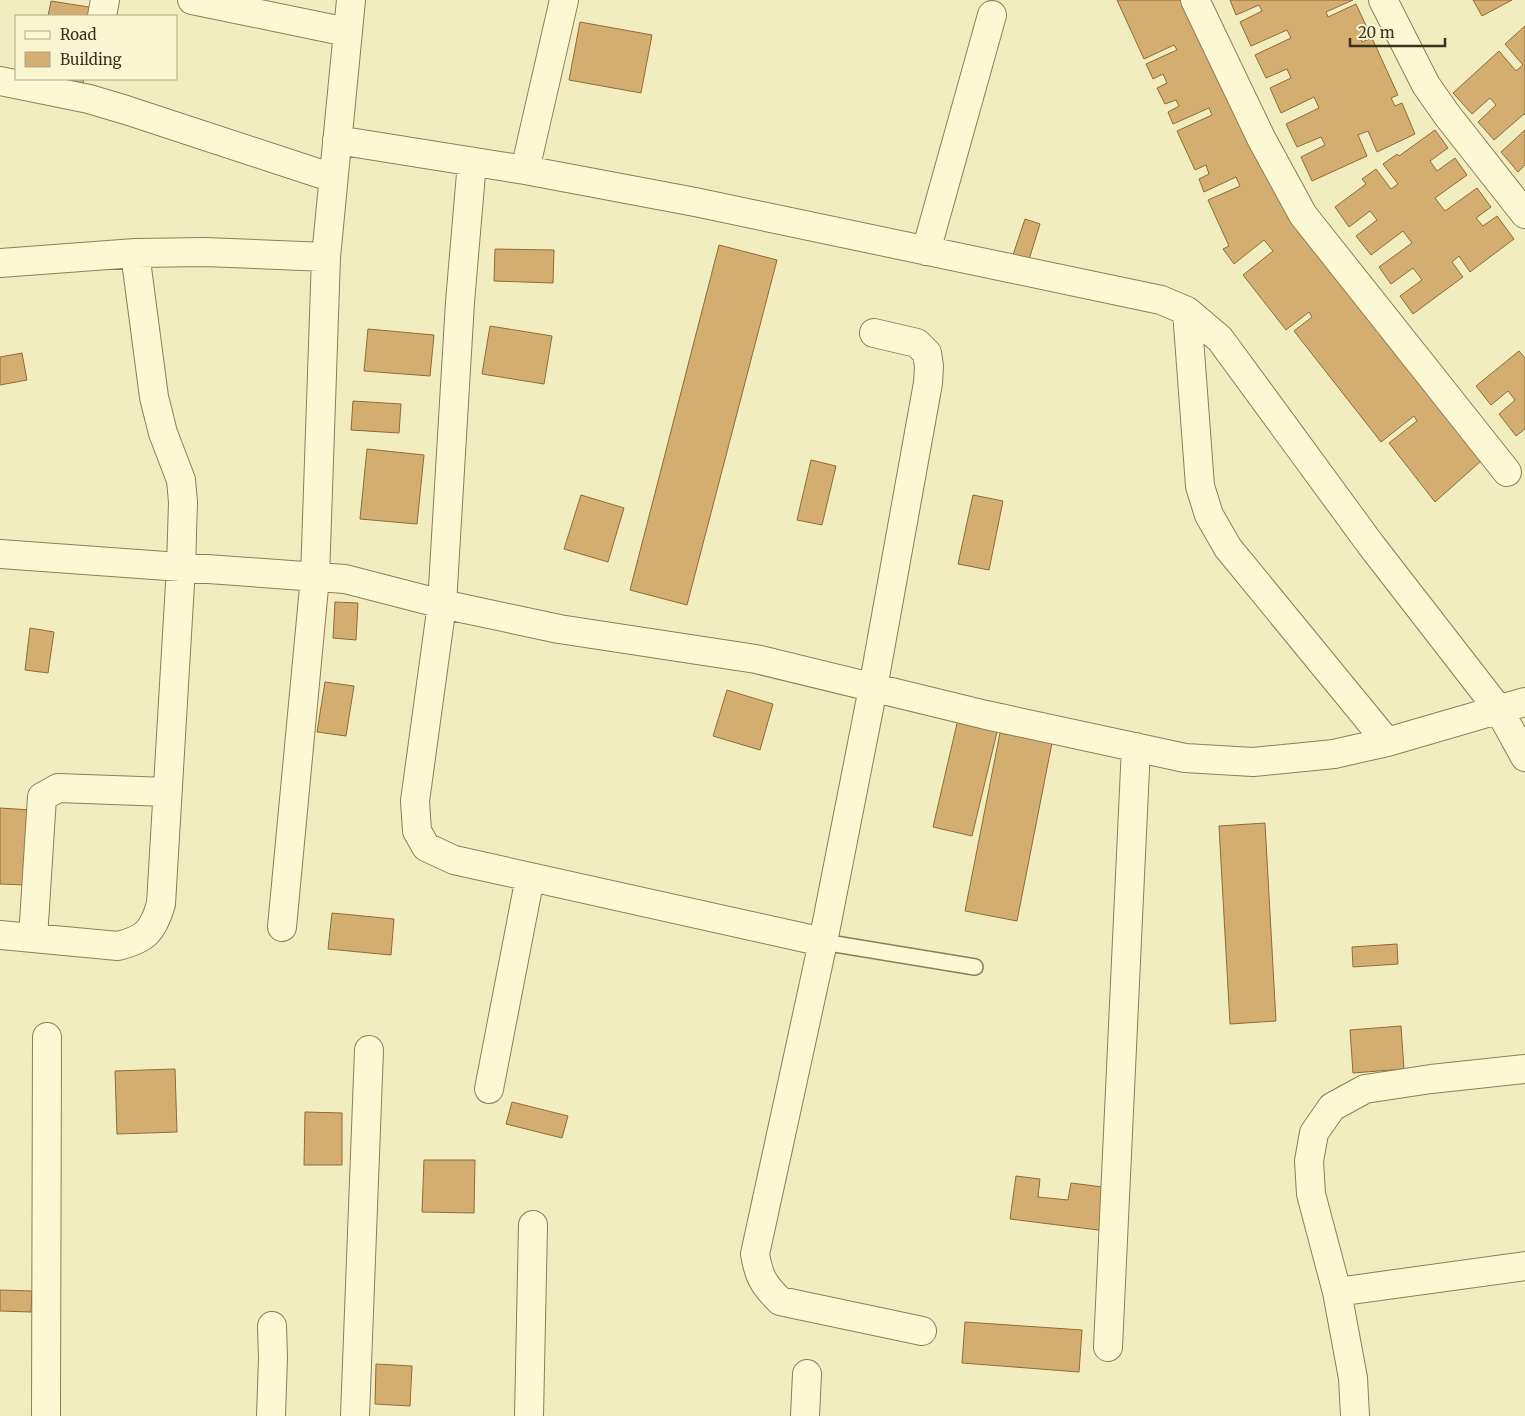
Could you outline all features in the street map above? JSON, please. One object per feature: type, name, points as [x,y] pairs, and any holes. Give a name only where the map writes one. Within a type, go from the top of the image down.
[{"type":"street","points":[[102,15],[105,0]]},
{"type":"street","points":[[192,0],[347,32]]},
{"type":"street","points":[[282,927],[315,577],[326,257],[351,0]]},
{"type":"street","points":[[525,170],[564,0]]},
{"type":"street","points":[[1195,0],[1261,138],[1304,215],[1507,472]]},
{"type":"street","points":[[1383,0],[1426,85],[1447,115],[1525,214]]},
{"type":"street","points":[[926,251],[992,15]]},
{"type":"street","points":[[0,80],[91,89],[126,110],[333,178]]},
{"type":"street","points":[[337,140],[525,170],[717,206],[1161,300],[1187,311],[1220,339],[1371,545],[1499,710],[1525,757]]},
{"type":"street","points":[[472,162],[460,302],[442,604],[415,801],[417,830],[426,848],[454,860],[823,942]]},
{"type":"street","points":[[0,263],[135,253],[205,252],[326,257]]},
{"type":"street","points":[[0,935],[118,946],[135,942],[148,932],[156,920],[161,904],[181,567],[183,502],[181,480],[163,433],[154,397],[135,253]]},
{"type":"street","points":[[1187,311],[1200,486],[1209,515],[1228,548],[1387,742]]},
{"type":"street","points":[[874,333],[917,343],[927,353],[929,366],[928,383],[874,688],[823,942],[755,1254],[758,1272],[766,1286],[780,1301],[922,1331]]},
{"type":"street","points":[[0,554],[344,579],[442,604],[559,629],[756,659],[986,715],[1185,758],[1253,762],[1334,754],[1387,742],[1525,702]]},
{"type":"street","points":[[1108,1347],[1136,747]]},
{"type":"street","points":[[33,938],[42,797],[58,788],[168,792]]},
{"type":"street","points":[[489,1089],[530,877]]},
{"type":"street","points":[[46,1416],[47,1037]]},
{"type":"street","points":[[355,1416],[369,1050]]},
{"type":"street","points":[[1355,1416],[1354,1378],[1337,1292],[1311,1194],[1309,1161],[1314,1133],[1332,1107],[1365,1089],[1431,1079],[1525,1069]]},
{"type":"street","points":[[529,1416],[533,1225]]},
{"type":"street","points":[[1337,1292],[1525,1266]]},
{"type":"street","points":[[271,1416],[272,1326]]},
{"type":"street","points":[[805,1416],[807,1374]]},
{"type":"lane","points":[[823,942],[975,967]]},
{"type":"building","points":[[1117,0],[1182,0],[1217,70],[1481,461],[1435,502],[1389,443],[1417,421],[1414,416],[1381,442],[1294,331],[1312,317],[1309,312],[1286,330],[1243,275],[1273,251],[1264,240],[1234,264],[1223,249],[1229,246],[1208,200],[1240,186],[1236,177],[1204,192],[1199,179],[1209,174],[1206,165],[1195,170],[1177,131],[1212,115],[1209,108],[1173,124],[1168,112],[1179,106],[1176,100],[1165,104],[1157,88],[1167,83],[1163,74],[1153,79],[1146,64],[1177,50],[1174,45],[1144,59]]},
{"type":"building","points":[[1230,0],[1353,0],[1326,12],[1328,17],[1356,4],[1369,32],[1360,36],[1362,42],[1372,38],[1398,95],[1391,98],[1395,106],[1402,103],[1415,134],[1377,152],[1368,131],[1358,135],[1367,156],[1312,181],[1301,157],[1325,145],[1321,137],[1297,147],[1286,124],[1319,108],[1314,97],[1281,113],[1270,88],[1291,78],[1287,69],[1266,78],[1255,55],[1291,38],[1287,30],[1251,46],[1240,22],[1262,11],[1259,5],[1236,15]]},
{"type":"building","points":[[1473,0],[1512,0],[1482,16]]},
{"type":"building","points":[[51,1],[95,8],[94,15],[48,15]]},
{"type":"building","points":[[580,22],[652,35],[641,93],[569,80]]},
{"type":"building","points":[[1525,26],[1525,115],[1494,140],[1478,122],[1496,105],[1490,98],[1472,114],[1453,93],[1499,51],[1516,71],[1523,65],[1505,44]]},
{"type":"building","points":[[62,80],[84,80],[83,83]]},
{"type":"building","points":[[1435,130],[1448,148],[1430,161],[1437,171],[1455,158],[1467,175],[1435,198],[1445,211],[1477,188],[1491,207],[1476,218],[1483,226],[1497,216],[1514,239],[1470,272],[1459,256],[1452,262],[1463,277],[1413,314],[1400,296],[1422,280],[1413,268],[1391,284],[1379,267],[1412,243],[1403,231],[1371,255],[1356,236],[1377,220],[1370,211],[1349,227],[1335,207],[1366,184],[1362,179],[1376,169],[1391,189],[1398,184],[1383,164],[1397,154],[1399,156]]},
{"type":"building","points":[[1525,130],[1525,165],[1518,172],[1501,152]]},
{"type":"building","points":[[1025,219],[1040,224],[1027,266],[1011,261]]},
{"type":"building","points":[[719,245],[777,260],[687,605],[630,590]]},
{"type":"building","points":[[495,249],[554,250],[553,283],[494,281]]},
{"type":"building","points":[[490,326],[552,336],[544,384],[482,374]]},
{"type":"building","points":[[368,329],[434,335],[430,376],[364,371]]},
{"type":"building","points":[[1519,351],[1525,358],[1525,429],[1516,436],[1499,414],[1515,400],[1508,391],[1491,405],[1476,386]]},
{"type":"building","points":[[22,353],[27,380],[0,385],[0,357]]},
{"type":"building","points":[[353,401],[401,404],[399,433],[351,430]]},
{"type":"building","points":[[367,449],[424,455],[417,524],[360,519]]},
{"type":"building","points":[[811,460],[836,466],[822,525],[797,520]]},
{"type":"building","points":[[581,495],[624,508],[608,562],[564,549]]},
{"type":"building","points":[[973,495],[1003,501],[989,570],[958,564]]},
{"type":"building","points":[[335,602],[358,603],[356,640],[333,638]]},
{"type":"building","points":[[30,628],[54,632],[48,673],[25,670]]},
{"type":"building","points":[[325,682],[354,686],[346,736],[317,732]]},
{"type":"building","points":[[727,690],[773,704],[760,750],[713,736]]},
{"type":"building","points":[[958,719],[998,728],[972,836],[933,827]]},
{"type":"building","points":[[1000,733],[1052,743],[1017,921],[965,911]]},
{"type":"building","points":[[0,808],[31,810],[27,885],[0,884]]},
{"type":"building","points":[[1265,823],[1276,1021],[1230,1024],[1219,826]]},
{"type":"building","points":[[332,913],[394,919],[391,955],[328,949]]},
{"type":"building","points":[[1397,944],[1398,964],[1353,967],[1352,947]]},
{"type":"building","points":[[1401,1026],[1404,1069],[1353,1073],[1350,1030]]},
{"type":"building","points":[[175,1069],[177,1132],[117,1134],[115,1071]]},
{"type":"building","points":[[512,1102],[568,1116],[562,1138],[506,1124]]},
{"type":"building","points":[[305,1112],[342,1113],[342,1165],[304,1165]]},
{"type":"building","points":[[424,1160],[475,1160],[474,1213],[422,1212]]},
{"type":"building","points":[[1016,1176],[1040,1179],[1038,1197],[1068,1200],[1071,1183],[1111,1188],[1106,1231],[1010,1219]]},
{"type":"building","points":[[0,1290],[32,1291],[31,1312],[0,1311]]},
{"type":"building","points":[[965,1322],[1082,1330],[1079,1372],[962,1363]]},
{"type":"building","points":[[376,1364],[412,1366],[410,1406],[375,1404]]}]
